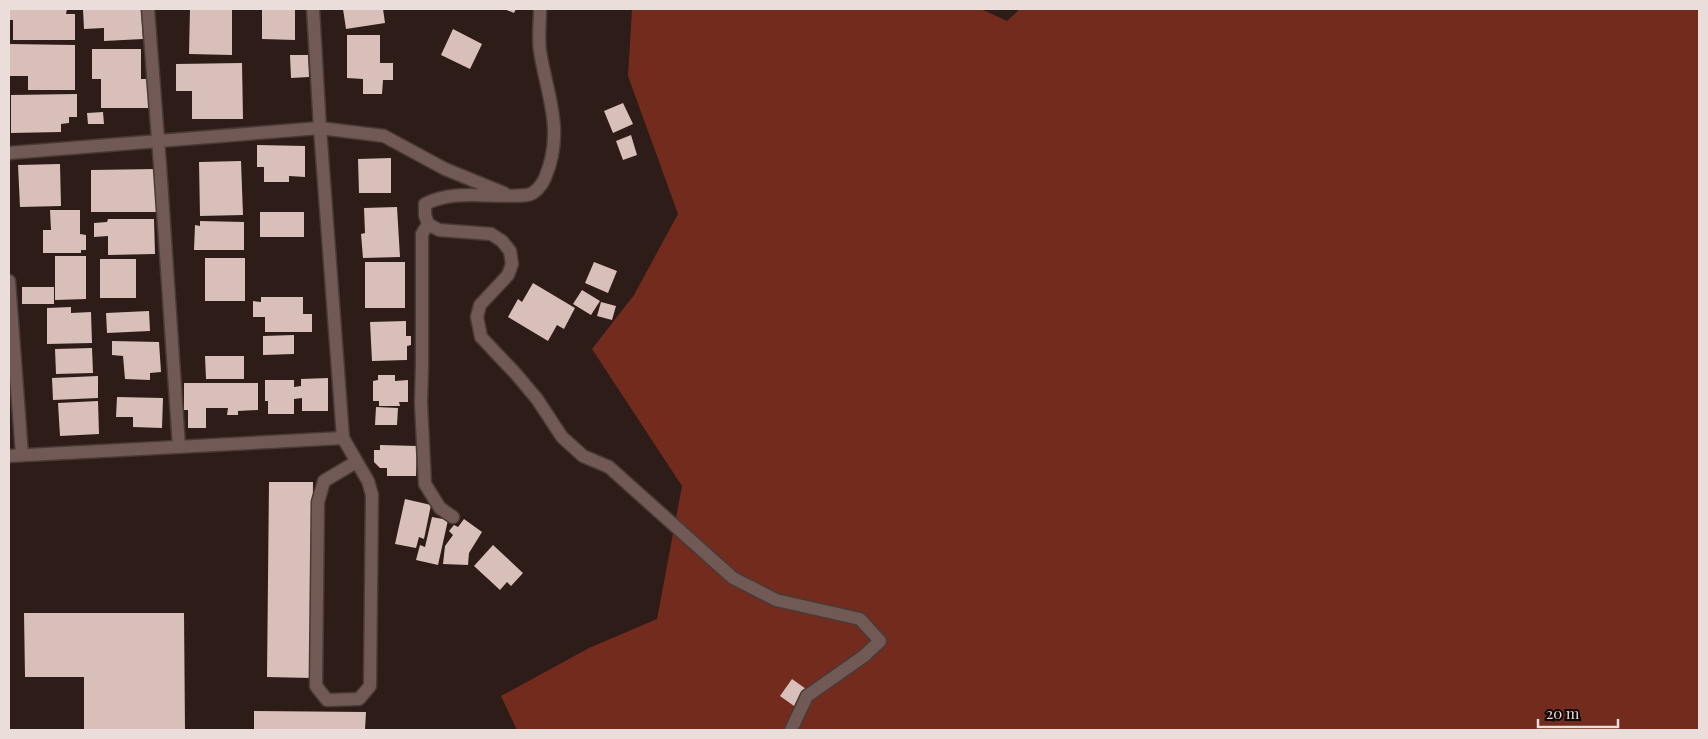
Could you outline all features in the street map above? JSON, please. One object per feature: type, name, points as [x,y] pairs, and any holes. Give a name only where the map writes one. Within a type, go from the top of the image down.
[{"type":"street","points":[[148,9],[179,447]]},
{"type":"street","points":[[313,9],[343,438],[368,481],[372,495],[370,686],[359,699],[327,700],[316,686],[318,502],[324,481],[356,462]]},
{"type":"street","points":[[540,9],[539,49],[553,112],[552,161],[542,185],[530,195],[438,197],[425,204],[425,215],[428,224],[439,230],[491,234],[510,251],[512,264],[508,275],[480,305],[477,317],[481,337],[532,392],[562,437],[583,456],[609,467],[734,578],[776,600],[860,619],[880,640],[864,656],[808,696],[791,730]]},
{"type":"street","points":[[9,153],[320,128],[384,136],[445,168],[512,196]]},
{"type":"street","points":[[428,224],[422,234],[421,403],[425,484],[440,508],[453,517]]},
{"type":"street","points":[[9,280],[22,455]]},
{"type":"street","points":[[9,456],[343,438]]},
{"type":"shaded area","points":[[632,9],[981,9],[1007,21],[1020,9],[1699,9],[1699,730],[517,730],[501,696],[589,648],[657,619],[682,486],[592,349],[634,295],[678,214],[628,76]]},
{"type":"building","points":[[9,9],[67,9],[66,14],[75,14],[75,40],[13,40],[13,20],[9,20]]},
{"type":"building","points":[[83,9],[141,9],[143,39],[104,41],[104,28],[84,29]]},
{"type":"building","points":[[190,9],[232,9],[232,55],[189,54]]},
{"type":"building","points":[[262,9],[295,9],[295,40],[262,39]]},
{"type":"building","points":[[343,9],[383,9],[385,23],[346,29]]},
{"type":"building","points":[[504,9],[516,9],[514,13]]},
{"type":"building","points":[[453,29],[482,44],[470,69],[441,55]]},
{"type":"building","points":[[347,35],[380,35],[380,63],[393,63],[393,80],[383,80],[382,94],[363,94],[363,79],[347,78]]},
{"type":"building","points":[[9,44],[75,45],[75,90],[28,90],[28,76],[9,76]]},
{"type":"building","points":[[92,49],[141,49],[141,79],[148,79],[148,108],[101,108],[101,79],[92,79]]},
{"type":"building","points":[[290,55],[308,55],[309,77],[291,78]]},
{"type":"building","points":[[242,63],[243,119],[192,119],[192,91],[176,91],[176,64]]},
{"type":"building","points":[[77,94],[77,117],[69,117],[69,123],[61,124],[61,132],[11,133],[11,95]]},
{"type":"building","points":[[623,103],[633,124],[613,133],[604,111]]},
{"type":"building","points":[[103,112],[104,124],[88,124],[87,113]]},
{"type":"building","points":[[631,135],[637,155],[623,160],[616,141]]},
{"type":"building","points":[[257,145],[305,146],[305,177],[289,176],[289,182],[264,182],[264,167],[257,167]]},
{"type":"building","points":[[391,158],[391,193],[359,193],[358,159]]},
{"type":"building","points":[[241,161],[243,215],[200,216],[199,162]]},
{"type":"building","points":[[60,164],[61,206],[20,207],[18,165]]},
{"type":"building","points":[[156,169],[157,212],[91,212],[91,170]]},
{"type":"building","points":[[397,207],[400,257],[363,258],[361,234],[365,233],[364,208]]},
{"type":"building","points":[[50,210],[80,210],[80,234],[86,235],[86,250],[81,250],[81,253],[43,253],[43,230],[51,230]]},
{"type":"building","points":[[260,212],[304,212],[304,237],[260,237]]},
{"type":"building","points":[[108,219],[154,219],[155,254],[108,255],[108,236],[94,237],[94,223],[107,222]]},
{"type":"building","points":[[200,221],[244,222],[244,250],[194,250],[195,225],[200,226]]},
{"type":"building","points":[[55,256],[86,256],[86,299],[55,300]]},
{"type":"building","points":[[205,258],[245,258],[245,301],[205,301]]},
{"type":"building","points":[[100,259],[136,259],[136,298],[100,298]]},
{"type":"building","points":[[365,262],[405,262],[405,308],[365,308]]},
{"type":"building","points":[[594,262],[617,271],[608,293],[585,283]]},
{"type":"building","points":[[533,283],[575,308],[564,329],[557,325],[548,341],[508,317],[518,299],[522,302]]},
{"type":"building","points":[[22,287],[54,287],[54,304],[22,304]]},
{"type":"building","points":[[582,290],[600,301],[591,315],[573,304]]},
{"type":"building","points":[[261,297],[303,297],[303,314],[312,314],[312,332],[265,332],[265,317],[253,317],[253,301],[261,302]]},
{"type":"building","points":[[601,302],[616,306],[612,320],[597,316]]},
{"type":"building","points":[[71,307],[71,313],[91,312],[92,343],[47,344],[47,308]]},
{"type":"building","points":[[149,311],[150,331],[107,333],[106,313]]},
{"type":"building","points":[[406,321],[406,336],[411,336],[411,345],[407,346],[407,360],[372,361],[370,322]]},
{"type":"building","points":[[294,335],[294,354],[263,355],[263,336]]},
{"type":"building","points":[[112,341],[159,342],[161,372],[150,373],[150,380],[125,379],[123,356],[112,355]]},
{"type":"building","points":[[92,348],[93,373],[56,374],[55,349]]},
{"type":"building","points":[[205,356],[244,356],[244,379],[206,379]]},
{"type":"building","points":[[378,375],[395,375],[395,381],[408,380],[408,402],[399,402],[400,406],[379,406],[379,401],[373,401],[373,381],[378,380]]},
{"type":"building","points":[[98,376],[98,398],[53,400],[52,378]]},
{"type":"building","points":[[328,378],[328,411],[302,411],[302,398],[294,399],[294,414],[268,414],[268,401],[265,401],[265,380],[294,380],[294,387],[301,386],[301,379]]},
{"type":"building","points":[[184,383],[258,383],[258,410],[238,411],[238,415],[227,415],[228,408],[206,408],[206,428],[188,428],[188,410],[184,410]]},
{"type":"building","points":[[117,397],[163,398],[162,428],[133,427],[133,417],[116,417]]},
{"type":"building","points":[[98,401],[99,434],[60,436],[58,403]]},
{"type":"building","points":[[376,407],[398,408],[397,425],[375,425]]},
{"type":"building","points":[[380,445],[417,446],[416,476],[387,476],[387,468],[380,468],[374,462],[374,450],[380,450]]},
{"type":"building","points":[[269,482],[313,482],[311,678],[267,677]]},
{"type":"building","points":[[405,499],[431,505],[424,539],[419,537],[416,548],[395,544]]},
{"type":"building","points":[[432,517],[448,520],[438,565],[416,560],[420,545],[425,547]]},
{"type":"building","points":[[464,519],[482,532],[469,553],[468,565],[443,564],[445,546],[453,535],[449,531],[454,525],[458,527]]},
{"type":"building","points":[[493,545],[523,573],[511,586],[507,582],[500,590],[474,566]]},
{"type":"building","points":[[24,613],[184,613],[185,730],[84,730],[84,677],[25,677]]},
{"type":"building","points":[[792,679],[806,689],[794,706],[780,696]]},
{"type":"building","points":[[254,711],[366,712],[365,730],[254,730]]}]
